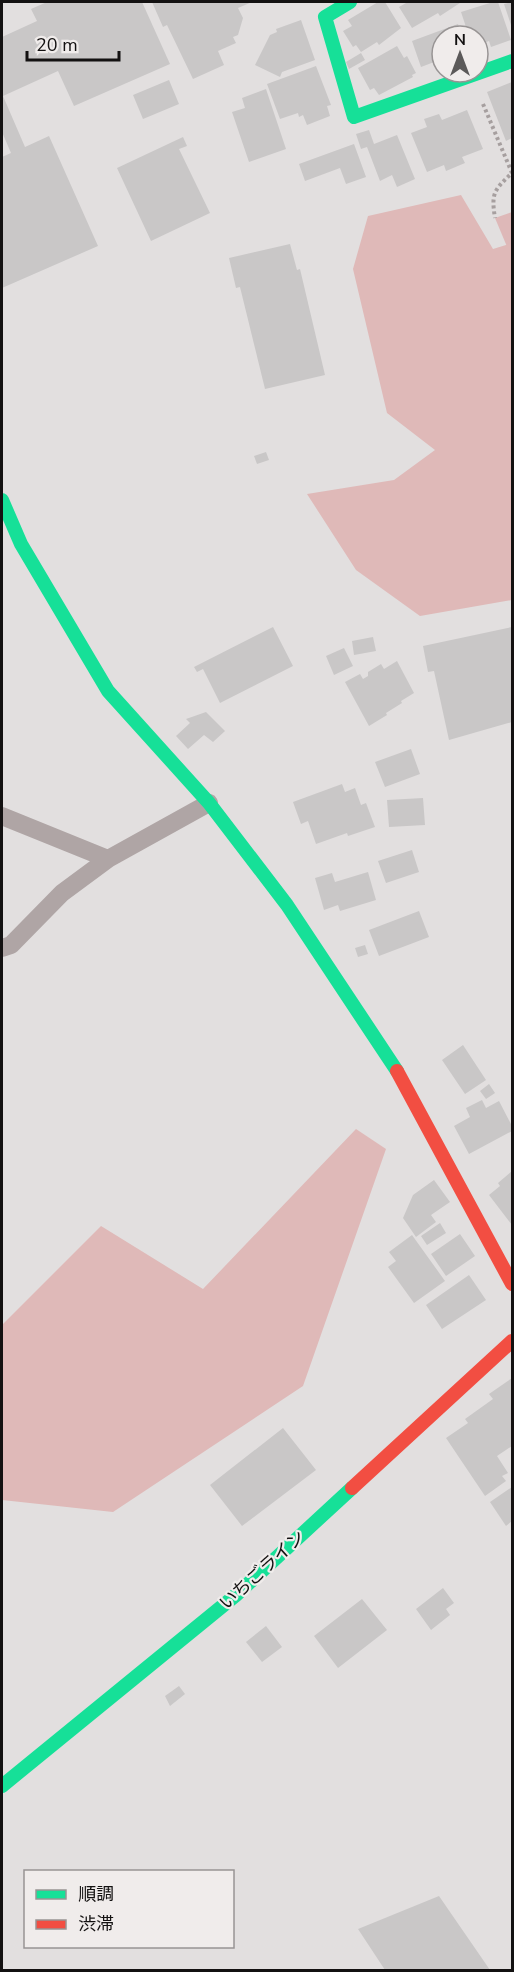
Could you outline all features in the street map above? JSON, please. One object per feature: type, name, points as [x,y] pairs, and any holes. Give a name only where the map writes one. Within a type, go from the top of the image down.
[{"type":"main road","points":[[350,2],[325,17],[354,117],[448,84]]},
{"type":"main road","points":[[490,70],[513,62]]},
{"type":"main road","points":[[2,500],[21,544],[108,691],[209,803],[287,905],[394,1066],[513,1284]]},
{"type":"main road","name":"いちごライン","points":[[2,1786],[236,1595],[513,1341]]},
{"type":"lane","points":[[2,948],[10,945],[62,893],[108,859],[209,803]]},
{"type":"lane","points":[[2,816],[108,859]]},
{"type":"path","points":[[474,84],[512,173],[496,189],[492,199],[495,218]]},
{"type":"shaded area","points":[[461,195],[493,249],[512,243],[512,600],[420,616],[356,570],[307,494],[394,480],[435,450],[387,413],[353,269],[368,216]]},
{"type":"shaded area","points":[[512,212],[512,247],[508,249],[495,218]]},
{"type":"shaded area","points":[[356,1129],[386,1149],[303,1386],[113,1512],[2,1500],[2,1325],[101,1226],[203,1289]]},
{"type":"building","points":[[47,2],[142,2],[170,64],[74,106],[58,71],[3,96],[25,147],[49,136],[98,246],[2,288],[2,157],[11,153],[2,132],[2,37],[37,21],[31,9]]},
{"type":"building","points":[[152,2],[252,2],[238,8],[243,18],[238,35],[233,37],[236,43],[218,51],[224,65],[193,79],[167,25],[163,27]]},
{"type":"building","points":[[378,2],[385,2],[401,28],[379,45],[377,42],[361,52],[356,45],[353,47],[343,31],[352,26],[348,20]]},
{"type":"building","points":[[405,2],[460,3],[440,16],[438,13],[412,28],[399,7]]},
{"type":"building","points":[[498,2],[511,40],[491,47],[490,24],[465,24],[461,12]]},
{"type":"building","points":[[512,2],[512,28],[504,4]]},
{"type":"building","points":[[301,20],[315,60],[282,72],[280,77],[255,65],[270,35],[277,32],[276,29]]},
{"type":"building","points":[[430,34],[430,64],[421,67],[412,41]]},
{"type":"building","points":[[397,46],[404,58],[407,56],[416,73],[412,75],[413,77],[379,95],[374,88],[370,90],[358,68]]},
{"type":"building","points":[[361,53],[365,60],[349,69],[346,62]]},
{"type":"building","points":[[316,66],[331,105],[327,106],[330,116],[307,125],[303,115],[299,117],[298,113],[280,119],[267,84]]},
{"type":"building","points":[[169,80],[179,104],[143,119],[133,95]]},
{"type":"building","points":[[512,82],[512,138],[506,141],[487,92]]},
{"type":"building","points":[[266,89],[286,149],[249,162],[232,112],[245,108],[242,98]]},
{"type":"building","points":[[467,110],[483,149],[462,157],[465,163],[446,171],[444,165],[427,172],[411,133],[427,127],[424,119],[439,114],[442,120]]},
{"type":"building","points":[[369,130],[374,144],[397,135],[415,179],[397,187],[392,175],[380,181],[367,147],[361,149],[356,134]]},
{"type":"building","points":[[183,137],[187,146],[179,149],[210,213],[151,241],[117,168]]},
{"type":"building","points":[[354,144],[366,177],[346,184],[340,168],[305,181],[299,164]]},
{"type":"building","points":[[290,244],[297,270],[300,269],[325,375],[265,389],[240,287],[236,288],[229,258]]},
{"type":"building","points":[[266,452],[269,460],[257,464],[254,456]]},
{"type":"building","points":[[273,627],[293,666],[220,703],[203,669],[197,672],[194,667]]},
{"type":"building","points":[[512,627],[512,722],[449,740],[434,671],[428,672],[423,646]]},
{"type":"building","points":[[373,637],[376,651],[354,655],[352,641]]},
{"type":"building","points":[[344,648],[353,666],[334,675],[326,656]]},
{"type":"building","points":[[397,661],[414,693],[369,726],[345,682],[360,674],[363,679],[368,676],[368,672],[381,664],[384,669]]},
{"type":"building","points":[[206,712],[225,731],[213,742],[204,735],[188,749],[176,736],[190,723],[186,719]]},
{"type":"building","points":[[411,749],[420,774],[385,787],[375,762]]},
{"type":"building","points":[[342,784],[345,792],[355,788],[361,805],[366,803],[375,827],[348,836],[347,833],[316,844],[308,821],[301,824],[293,802]]},
{"type":"building","points":[[423,798],[425,825],[389,827],[387,800]]},
{"type":"building","points":[[412,850],[419,872],[386,883],[378,861]]},
{"type":"building","points":[[368,872],[376,900],[340,911],[338,905],[324,910],[315,878],[332,873],[335,882]]},
{"type":"building","points":[[419,911],[429,937],[379,956],[369,930]]},
{"type":"building","points":[[365,945],[368,954],[358,957],[355,948]]},
{"type":"building","points":[[463,1045],[486,1080],[465,1094],[442,1060]]},
{"type":"building","points":[[489,1084],[495,1093],[486,1099],[480,1091]]},
{"type":"building","points":[[482,1100],[486,1108],[499,1101],[512,1126],[512,1131],[469,1154],[454,1126],[470,1117],[466,1108]]},
{"type":"building","points":[[512,1171],[512,1225],[489,1195],[500,1186],[498,1183]]},
{"type":"building","points":[[434,1180],[450,1202],[431,1215],[436,1222],[416,1237],[403,1218],[413,1195]]},
{"type":"building","points":[[440,1223],[446,1233],[427,1245],[421,1236]]},
{"type":"building","points":[[460,1234],[475,1256],[446,1276],[431,1254]]},
{"type":"building","points":[[412,1235],[445,1281],[414,1303],[388,1267],[396,1261],[389,1252]]},
{"type":"building","points":[[469,1275],[486,1300],[442,1329],[426,1305]]},
{"type":"building","points":[[512,1378],[512,1446],[497,1456],[508,1473],[502,1476],[506,1481],[485,1496],[446,1438],[468,1423],[465,1419],[493,1399],[489,1394]]},
{"type":"building","points":[[283,1428],[316,1470],[242,1526],[210,1485]]},
{"type":"building","points":[[512,1487],[512,1521],[506,1526],[490,1502]]},
{"type":"building","points":[[443,1588],[454,1603],[446,1609],[450,1615],[431,1630],[416,1609]]},
{"type":"building","points":[[362,1599],[387,1630],[338,1668],[314,1636]]},
{"type":"building","points":[[266,1626],[282,1647],[262,1662],[246,1642]]},
{"type":"building","points":[[179,1686],[185,1694],[170,1706],[165,1696]]},
{"type":"building","points":[[439,1896],[490,1970],[385,1970],[358,1929]]},
{"type":"traffic: fast","points":[[350,2],[325,17],[354,117],[512,61]]},
{"type":"traffic: fast","points":[[2,500],[21,544],[108,691],[209,803],[287,905],[397,1071]]},
{"type":"traffic: fast","points":[[2,1786],[236,1595],[352,1488]]},
{"type":"traffic: jam","points":[[397,1071],[512,1284]]},
{"type":"traffic: jam","points":[[352,1488],[512,1341]]}]
